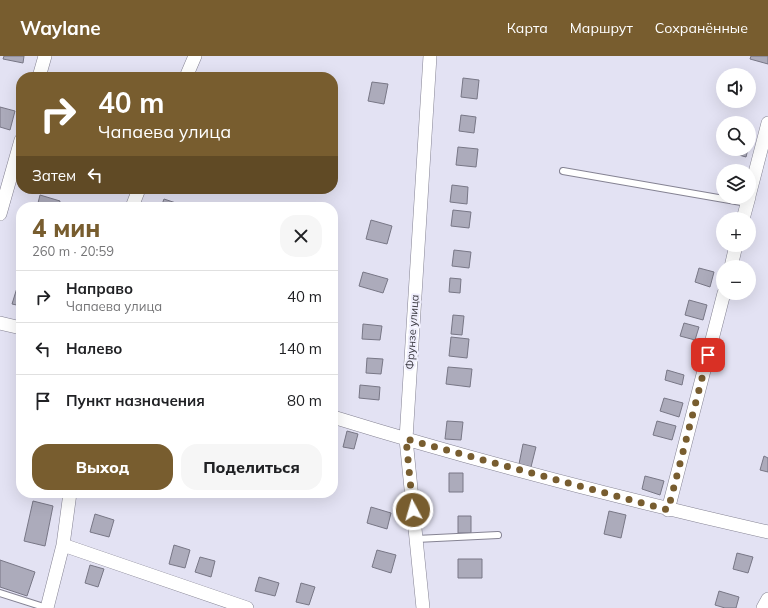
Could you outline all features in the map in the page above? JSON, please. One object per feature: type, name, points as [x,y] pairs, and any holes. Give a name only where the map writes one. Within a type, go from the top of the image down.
[{"type":"street","points":[[40,72],[45,56]]},
{"type":"street","points":[[188,72],[195,56]]},
{"type":"street","name":"Фрунзе улица","points":[[424,608],[406,439],[430,56]]},
{"type":"street","points":[[756,169],[768,123]]},
{"type":"street","points":[[0,214],[16,158]]},
{"type":"street","points":[[668,510],[722,300]]},
{"type":"street","points":[[0,323],[16,327]]},
{"type":"street","points":[[338,419],[406,439],[668,510],[768,532]]},
{"type":"street","points":[[47,608],[63,545],[69,498]]},
{"type":"street","points":[[63,545],[247,608]]},
{"type":"street","points":[[763,608],[768,598]]},
{"type":"lane","points":[[563,171],[716,194]]},
{"type":"lane","points":[[416,539],[498,535]]},
{"type":"lane","points":[[0,593],[47,608]]},
{"type":"building","points":[[4,56],[24,56],[23,63],[3,59]]},
{"type":"building","points":[[751,56],[768,56],[768,64],[750,59]]},
{"type":"building","points":[[463,78],[479,80],[477,99],[461,97]]},
{"type":"building","points":[[372,82],[388,84],[384,104],[368,101]]},
{"type":"building","points":[[0,107],[15,111],[10,130],[0,127]]},
{"type":"building","points":[[461,115],[476,117],[474,133],[459,131]]},
{"type":"building","points":[[458,147],[478,149],[476,167],[456,165]]},
{"type":"building","points":[[452,185],[468,187],[467,204],[450,202]]},
{"type":"building","points":[[40,195],[60,201],[60,202],[38,202]]},
{"type":"building","points":[[164,199],[173,202],[163,202]]},
{"type":"building","points":[[453,210],[471,212],[469,228],[451,226]]},
{"type":"building","points":[[371,220],[392,226],[387,244],[366,239]]},
{"type":"building","points":[[454,250],[471,252],[469,268],[452,266]]},
{"type":"building","points":[[699,268],[714,272],[710,287],[695,282]]},
{"type":"building","points":[[363,272],[388,279],[383,293],[359,286]]},
{"type":"building","points":[[450,278],[461,279],[460,293],[449,292]]},
{"type":"building","points":[[16,291],[16,305],[12,304]]},
{"type":"building","points":[[689,300],[707,305],[703,320],[685,315]]},
{"type":"building","points":[[453,315],[464,316],[462,335],[451,334]]},
{"type":"building","points":[[684,323],[699,327],[695,340],[680,336]]},
{"type":"building","points":[[363,324],[382,326],[380,340],[362,339]]},
{"type":"building","points":[[451,337],[469,339],[467,358],[449,356]]},
{"type":"building","points":[[367,358],[383,359],[381,374],[366,373]]},
{"type":"building","points":[[448,367],[472,369],[470,387],[446,384]]},
{"type":"building","points":[[667,370],[684,375],[682,385],[665,380]]},
{"type":"building","points":[[360,385],[380,387],[379,400],[359,398]]},
{"type":"building","points":[[664,398],[683,403],[679,417],[660,411]]},
{"type":"building","points":[[447,421],[463,422],[461,440],[445,439]]},
{"type":"building","points":[[657,421],[676,426],[672,440],[653,435]]},
{"type":"building","points":[[347,431],[358,434],[354,449],[343,447]]},
{"type":"building","points":[[523,444],[536,447],[531,467],[519,464]]},
{"type":"building","points":[[764,456],[768,458],[768,472],[760,470]]},
{"type":"building","points":[[449,473],[463,473],[463,492],[449,492]]},
{"type":"building","points":[[645,476],[664,481],[660,495],[642,489]]},
{"type":"building","points":[[33,501],[53,506],[45,546],[24,541]]},
{"type":"building","points":[[371,507],[391,513],[387,529],[367,523]]},
{"type":"building","points":[[609,511],[626,515],[621,538],[604,534]]},
{"type":"building","points":[[95,514],[114,520],[109,537],[90,532]]},
{"type":"building","points":[[458,516],[471,516],[471,533],[458,533]]},
{"type":"building","points":[[174,545],[190,550],[185,568],[169,564]]},
{"type":"building","points":[[377,550],[396,555],[391,573],[372,567]]},
{"type":"building","points":[[737,553],[753,557],[748,573],[733,569]]},
{"type":"building","points":[[200,557],[215,561],[211,577],[195,572]]},
{"type":"building","points":[[458,559],[482,559],[482,578],[458,578]]},
{"type":"building","points":[[0,560],[35,572],[27,596],[0,587]]},
{"type":"building","points":[[90,565],[104,569],[98,587],[85,583]]},
{"type":"building","points":[[259,577],[279,583],[275,596],[255,591]]},
{"type":"building","points":[[301,583],[315,587],[309,605],[296,602]]},
{"type":"building","points":[[719,591],[739,597],[736,608],[725,608],[715,605]]},
{"type":"route","points":[[413,510],[406,439],[668,510],[708,355]]}]
